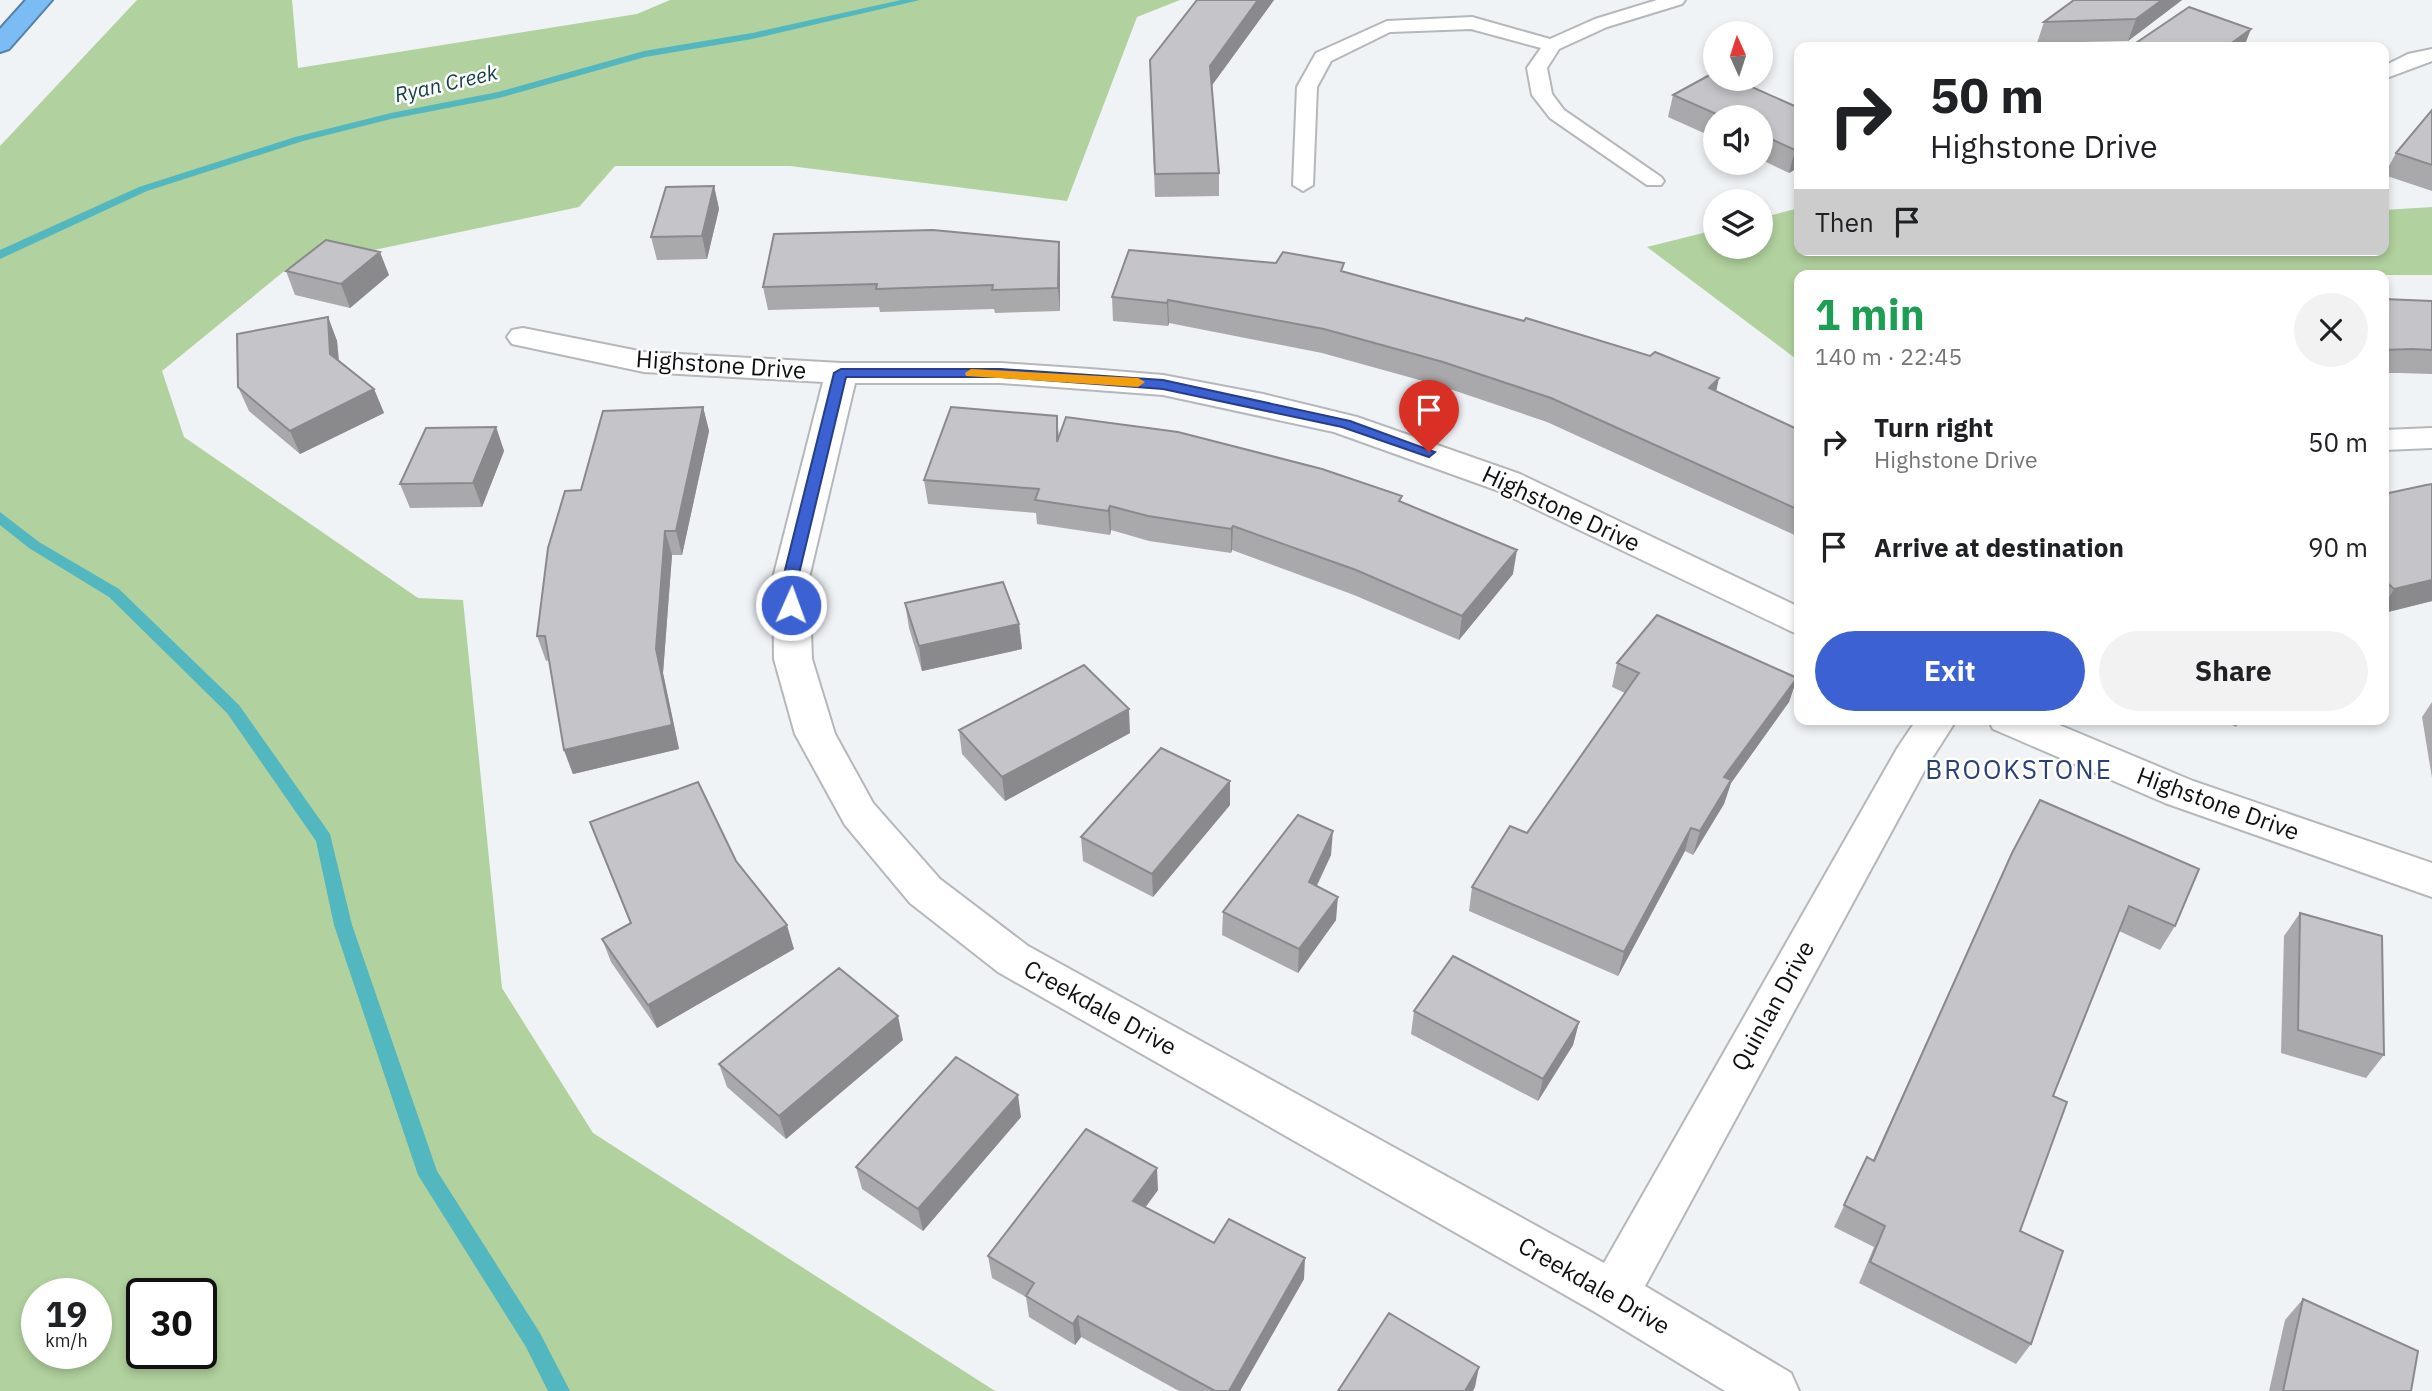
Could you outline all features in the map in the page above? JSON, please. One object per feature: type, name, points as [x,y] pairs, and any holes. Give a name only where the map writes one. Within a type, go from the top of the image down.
[{"type":"highway","points":[[0,44],[40,0]]},
{"type":"street","name":"Highstone Drive","points":[[523,337],[644,362],[841,373],[1001,373],[1163,384],[1345,424],[1508,482],[1794,620]]},
{"type":"street","name":"Creekdale Drive","points":[[841,373],[791,578],[793,659],[815,734],[859,814],[925,891],[1013,959],[1612,1294],[1773,1391]]},
{"type":"street","points":[[2389,440],[2432,438]]},
{"type":"street","name":"Quinlan Drive","points":[[1612,1294],[1912,757],[1934,725]]},
{"type":"street","name":"Highstone Drive","points":[[2021,725],[2179,792],[2432,880]]},
{"type":"lane","points":[[1654,181],[1556,114],[1542,95],[1538,68],[1552,45],[1601,23],[1676,0]]},
{"type":"lane","points":[[1303,185],[1307,87],[1323,57],[1387,27],[1472,23],[1552,45]]},
{"type":"lane","points":[[2389,71],[2415,58],[2432,55]]},
{"type":"green space","points":[[137,0],[292,0],[298,68],[637,14],[670,0],[1180,0],[1137,17],[1067,201],[790,166],[615,166],[579,207],[288,268],[162,371],[184,437],[418,598],[463,600],[502,988],[593,1133],[995,1391],[0,1391],[0,146]]},
{"type":"green space","points":[[2432,207],[2432,275],[2389,275],[2389,270],[1794,270],[1794,357],[1647,247],[1703,233],[1703,259],[1773,259],[1773,215],[1794,209],[1794,256],[2389,256],[2389,210]]},
{"type":"building","points":[[1197,0],[1258,0],[1210,66],[1219,173],[1155,174],[1150,60]]},
{"type":"building","points":[[2074,0],[2162,0],[2136,19],[2044,22]]},
{"type":"building","points":[[2189,7],[2251,29],[2233,42],[2137,42]]},
{"type":"building","points":[[1703,79],[1703,91],[1761,91],[1794,106],[1794,150],[1773,140],[1773,105],[1703,105],[1703,108],[1673,95]]},
{"type":"building","points":[[2432,110],[2432,165],[2396,153]]},
{"type":"building","points":[[714,186],[702,236],[651,237],[666,187]]},
{"type":"building","points":[[933,230],[1059,242],[1058,288],[992,290],[993,285],[876,289],[877,284],[763,287],[774,234]]},
{"type":"building","points":[[326,240],[380,252],[341,284],[286,271]]},
{"type":"building","points":[[1129,250],[1276,263],[1283,252],[1344,263],[1341,271],[1524,321],[1526,318],[1650,356],[1655,352],[1719,378],[1709,388],[1794,428],[1794,508],[1551,398],[1443,362],[1324,329],[1168,300],[1167,303],[1112,297]]},
{"type":"building","points":[[2389,299],[2432,301],[2432,350],[2389,350]]},
{"type":"building","points":[[328,317],[330,354],[374,389],[290,431],[238,387],[237,334]]},
{"type":"building","points":[[703,407],[676,531],[665,531],[656,649],[672,725],[564,750],[545,636],[537,636],[548,548],[565,491],[581,490],[603,411]]},
{"type":"building","points":[[951,407],[1057,416],[1057,442],[1066,417],[1178,432],[1322,469],[1402,496],[1399,501],[1517,550],[1462,616],[1356,570],[1233,526],[1231,529],[1148,516],[1110,506],[1108,511],[1035,500],[1039,489],[924,480]]},
{"type":"building","points":[[496,427],[473,483],[400,484],[426,428]]},
{"type":"building","points":[[2432,484],[2432,580],[2394,589],[2389,584],[2389,493]]},
{"type":"building","points":[[1003,582],[1019,624],[919,646],[905,603]]},
{"type":"building","points":[[1657,615],[1794,677],[1794,682],[1724,777],[1731,780],[1700,831],[1691,828],[1624,952],[1472,887],[1510,826],[1527,833],[1639,673],[1617,663]]},
{"type":"building","points":[[1084,665],[1129,709],[1002,777],[959,730]]},
{"type":"building","points":[[1161,748],[1230,781],[1152,874],[1081,837]]},
{"type":"building","points":[[698,782],[736,861],[787,925],[648,1005],[602,939],[631,923],[590,822]]},
{"type":"building","points":[[2040,800],[2199,869],[2175,926],[2129,906],[2053,1096],[2067,1102],[2020,1231],[2063,1251],[2031,1344],[1870,1262],[1885,1226],[1844,1205],[1867,1157],[1874,1161],[2012,853]]},
{"type":"building","points":[[1298,815],[1333,831],[1309,882],[1338,897],[1299,949],[1223,912]]},
{"type":"building","points":[[2300,913],[2382,936],[2384,1055],[2298,1030]]},
{"type":"building","points":[[1453,956],[1579,1022],[1543,1079],[1414,1011]]},
{"type":"building","points":[[839,968],[898,1016],[779,1116],[719,1064]]},
{"type":"building","points":[[956,1057],[1018,1095],[918,1209],[856,1167]]},
{"type":"building","points":[[1086,1129],[1157,1168],[1133,1201],[1214,1243],[1229,1219],[1305,1258],[1229,1391],[1215,1391],[1078,1316],[1073,1324],[1026,1296],[1034,1283],[988,1256]]},
{"type":"building","points":[[2303,1299],[2418,1351],[2411,1391],[2283,1391]]},
{"type":"building","points":[[1389,1313],[1479,1367],[1465,1391],[1338,1391]]},
{"type":"waterway","name":"Ryan Creek","points":[[0,255],[143,189],[299,139],[391,116],[499,95],[644,54],[752,36],[915,0]]},
{"type":"waterway","points":[[0,517],[34,545],[114,593],[233,709],[324,839],[343,925],[428,1175],[533,1340],[559,1391]]},
{"type":"slow traffic","points":[[971,373],[1138,382]]},
{"type":"district","name":"BROOKSTONE","points":[[2019,770]]},
{"type":"route","points":[[791,605],[791,578],[815,470],[841,373],[1001,373],[1163,384],[1345,424],[1429,452]]}]
